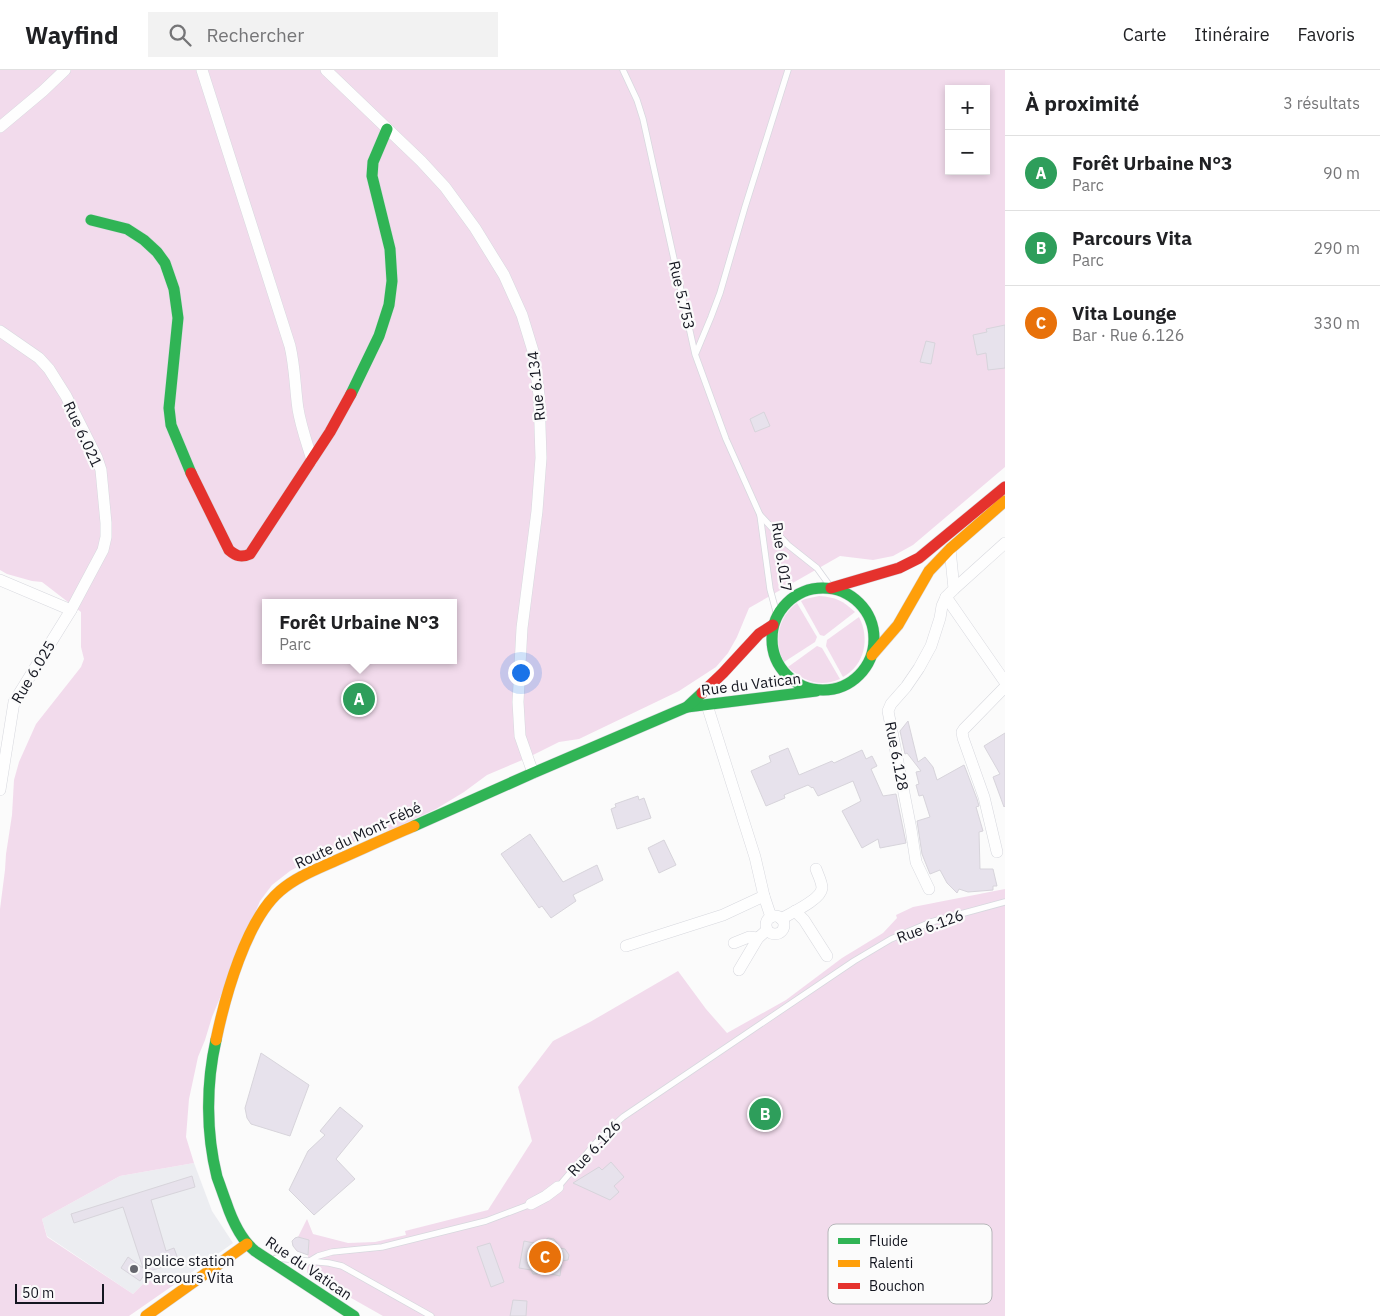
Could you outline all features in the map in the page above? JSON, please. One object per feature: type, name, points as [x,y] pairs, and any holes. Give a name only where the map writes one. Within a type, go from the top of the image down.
[{"type":"street","points":[[0,128],[65,70]]},
{"type":"street","points":[[202,70],[290,346],[294,362],[301,426],[312,460]]},
{"type":"street","name":"Rue 6.134","points":[[326,70],[421,161],[445,187],[475,228],[504,276],[522,315],[533,351],[539,395],[541,458],[537,510],[522,628],[518,702],[520,736],[533,773]]},
{"type":"street","points":[[91,220],[127,230],[144,240],[157,252],[165,263],[174,289],[178,318],[169,408],[170,425],[229,550],[236,556],[244,557],[250,554],[330,432],[357,384],[379,336],[389,305],[392,281],[390,249],[372,176],[373,162],[387,129]]},
{"type":"street","name":"Rue 6.021","points":[[0,331],[40,358],[49,369],[66,396],[97,458],[101,470],[106,537],[103,550],[69,614]]},
{"type":"street","points":[[831,588],[899,568],[919,558],[1005,487]]},
{"type":"street","points":[[872,655],[898,625],[929,571],[950,549],[1005,501]]},
{"type":"street","points":[[1005,543],[950,593],[1005,682]]},
{"type":"street","name":"Rue 6.128","points":[[929,889],[916,862],[888,711],[891,704],[919,668],[931,646],[942,606],[950,593],[950,549]]},
{"type":"street","points":[[0,580],[69,614]]},
{"type":"street","name":"Rue 6.017","points":[[813,588],[831,588],[839,589],[854,597],[865,609],[872,623],[875,639],[872,655],[858,678],[833,690],[820,690],[805,687],[791,680],[781,668],[772,648],[775,620],[784,604],[795,595],[813,588]]},
{"type":"street","name":"Rue 6.025","points":[[0,790],[14,702],[69,614]]},
{"type":"street","name":"Route du Mont-Fébé","points":[[247,1244],[218,1184],[210,1141],[208,1102],[211,1067],[233,975],[255,924],[275,895],[300,878],[533,773],[687,707],[775,620]]},
{"type":"street","points":[[997,852],[984,797],[962,732],[1005,687]]},
{"type":"street","name":"Rue du Vatican","points":[[687,707],[820,690]]},
{"type":"street","points":[[706,705],[755,857],[764,896],[776,918],[784,924],[784,928],[780,933],[748,937],[734,943]]},
{"type":"street","points":[[739,970],[763,934],[766,923],[795,911],[820,894],[822,886],[816,869]]},
{"type":"street","points":[[626,946],[723,915],[764,896]]},
{"type":"street","points":[[795,911],[804,920],[827,956]]},
{"type":"street","name":"Rue 6.126","points":[[531,1204],[558,1187]]},
{"type":"street","points":[[146,1316],[247,1244]]},
{"type":"street","name":"Rue du Vatican","points":[[247,1244],[354,1316]]},
{"type":"lane","name":"Rue 5.753","points":[[623,70],[637,100],[643,119],[695,354],[726,439],[760,515]]},
{"type":"lane","points":[[695,354],[712,317],[720,293],[788,70]]},
{"type":"lane","name":"Rue 6.017","points":[[760,515],[788,545],[817,568],[831,588]]},
{"type":"lane","name":"Rue 6.017","points":[[760,515],[775,620]]},
{"type":"lane","name":"Rue 6.126","points":[[558,1187],[600,1138],[623,1117],[854,961],[891,940],[931,922],[1005,902]]},
{"type":"lane","name":"Rue 6.126","points":[[308,1262],[318,1256],[332,1252],[382,1247],[486,1221],[531,1204]]},
{"type":"lane","points":[[264,1257],[342,1266],[431,1316]]},
{"type":"shaded area","points":[[0,70],[1005,70],[1005,467],[913,545],[893,556],[873,560],[840,556],[749,608],[728,653],[716,667],[679,691],[579,739],[559,742],[487,775],[436,809],[395,828],[366,837],[310,860],[290,871],[272,885],[260,901],[212,1017],[198,1057],[189,1099],[186,1137],[194,1163],[120,1176],[42,1219],[47,1237],[133,1294],[146,1281],[178,1282],[129,1316],[0,1316],[0,909],[12,815],[14,780],[19,762],[36,724],[81,667],[84,659],[81,647],[81,612],[42,582],[7,574],[0,570]]},
{"type":"shaded area","points":[[819,596],[839,600],[855,612],[824,636],[820,635],[801,601]]},
{"type":"shaded area","points":[[797,603],[817,637],[815,642],[784,662],[779,646],[779,630],[785,615]]},
{"type":"shaded area","points":[[859,617],[865,642],[861,658],[856,666],[843,677],[826,646],[827,640]]},
{"type":"shaded area","points":[[817,646],[822,648],[840,679],[826,683],[812,682],[788,667]]},
{"type":"shaded area","points":[[1005,889],[1005,1316],[383,1316],[307,1273],[309,1240],[298,1237],[307,1219],[313,1234],[348,1243],[375,1242],[406,1235],[405,1231],[488,1210],[532,1141],[518,1087],[553,1041],[590,1022],[678,971],[706,1009],[727,1033],[786,1000],[842,958],[883,933],[897,918],[896,915],[913,907]]},
{"type":"shaded area","points":[[194,1163],[212,1211],[233,1243],[178,1282],[146,1281],[133,1294],[47,1236],[42,1219],[120,1176]]},
{"type":"building","points":[[1005,325],[1005,368],[988,370],[986,353],[977,355],[973,335],[987,332],[986,329]]},
{"type":"building","points":[[926,341],[935,343],[931,364],[920,362]]},
{"type":"building","points":[[764,412],[770,426],[755,432],[750,419]]},
{"type":"building","points":[[908,721],[918,762],[925,757],[933,767],[937,780],[964,765],[977,799],[979,806],[976,807],[983,831],[979,832],[980,869],[993,869],[997,886],[993,886],[993,890],[968,892],[959,889],[957,893],[947,883],[940,870],[930,874],[922,854],[917,821],[930,817],[923,795],[919,796],[916,785],[919,784],[916,772],[921,771],[907,753],[905,754],[900,731]]},
{"type":"building","points":[[1005,733],[1004,807],[993,777],[1000,774],[984,746]]},
{"type":"building","points":[[788,748],[799,775],[832,761],[834,763],[862,750],[866,759],[872,756],[877,766],[871,769],[883,796],[896,794],[906,843],[880,848],[878,839],[862,848],[842,811],[861,801],[853,781],[818,796],[813,787],[808,785],[784,795],[785,798],[766,806],[751,771],[771,762],[769,756]]},
{"type":"building","points":[[638,796],[639,800],[644,798],[651,818],[617,829],[611,809],[616,807],[615,804]]},
{"type":"building","points":[[530,834],[563,882],[597,865],[603,880],[573,895],[576,901],[551,918],[542,906],[539,908],[501,854]]},
{"type":"building","points":[[664,840],[676,865],[659,873],[648,848]]},
{"type":"building","points":[[261,1053],[309,1085],[290,1136],[251,1124],[247,1118],[245,1108]]},
{"type":"building","points":[[340,1107],[363,1126],[336,1159],[355,1179],[314,1215],[289,1190],[308,1151],[325,1135],[320,1131]]},
{"type":"building","points":[[611,1162],[624,1177],[614,1186],[619,1192],[610,1200],[573,1183],[599,1167],[602,1170]]},
{"type":"building","points":[[192,1176],[195,1187],[151,1200],[166,1251],[174,1248],[179,1262],[146,1272],[140,1281],[121,1268],[128,1257],[143,1268],[123,1207],[74,1223],[71,1214]]},
{"type":"building","points":[[298,1237],[309,1240],[308,1255],[297,1251],[293,1246],[292,1241]]},
{"type":"building","points":[[548,1238],[554,1239],[560,1248],[565,1249],[569,1255],[568,1260],[562,1261],[560,1276],[551,1274],[546,1268],[537,1274],[533,1274],[531,1270],[519,1268],[524,1241],[539,1244]]},
{"type":"building","points":[[490,1243],[504,1282],[491,1287],[477,1247]]},
{"type":"building","points":[[513,1300],[527,1301],[526,1316],[510,1316]]},
{"type":"traffic: fast","points":[[351,394],[379,336],[389,305],[392,281],[390,249],[372,176],[373,162],[387,129]]},
{"type":"traffic: fast","points":[[91,220],[127,229],[144,240],[157,252],[165,263],[174,289],[178,318],[169,408],[171,425],[191,473]]},
{"type":"traffic: fast","points":[[823,588],[843,591],[852,596],[866,610],[871,619],[874,639],[871,659],[866,668],[852,682],[843,687],[823,690],[803,687],[794,682],[780,668],[775,659],[772,639],[775,619],[780,610],[794,596],[803,591],[823,588]]},
{"type":"traffic: fast","points":[[687,707],[816,691]]},
{"type":"traffic: fast","points":[[414,826],[687,707],[702,693]]},
{"type":"traffic: fast","points":[[216,1040],[210,1074],[209,1126],[217,1177],[234,1222],[245,1241],[255,1251],[354,1316]]},
{"type":"traffic: slow","points":[[872,655],[898,625],[929,571],[950,549],[1005,501]]},
{"type":"traffic: slow","points":[[216,1040],[231,982],[247,940],[257,920],[280,891],[300,877],[414,826]]},
{"type":"traffic: slow","points":[[146,1316],[247,1244]]},
{"type":"traffic: jam","points":[[191,473],[229,550],[239,556],[250,554],[330,432],[351,394]]},
{"type":"traffic: jam","points":[[831,588],[899,568],[919,558],[1005,487]]},
{"type":"traffic: jam","points":[[702,693],[759,634],[773,625]]},
{"type":"place","name":"Forêt Urbaine N°3","points":[[359,699]]},
{"type":"place","name":"Parcours Vita","points":[[765,1114]]},
{"type":"place","name":"Vita Lounge","points":[[545,1257]]},
{"type":"place","name":"police station Parcours Vita","points":[[134,1269]]}]
